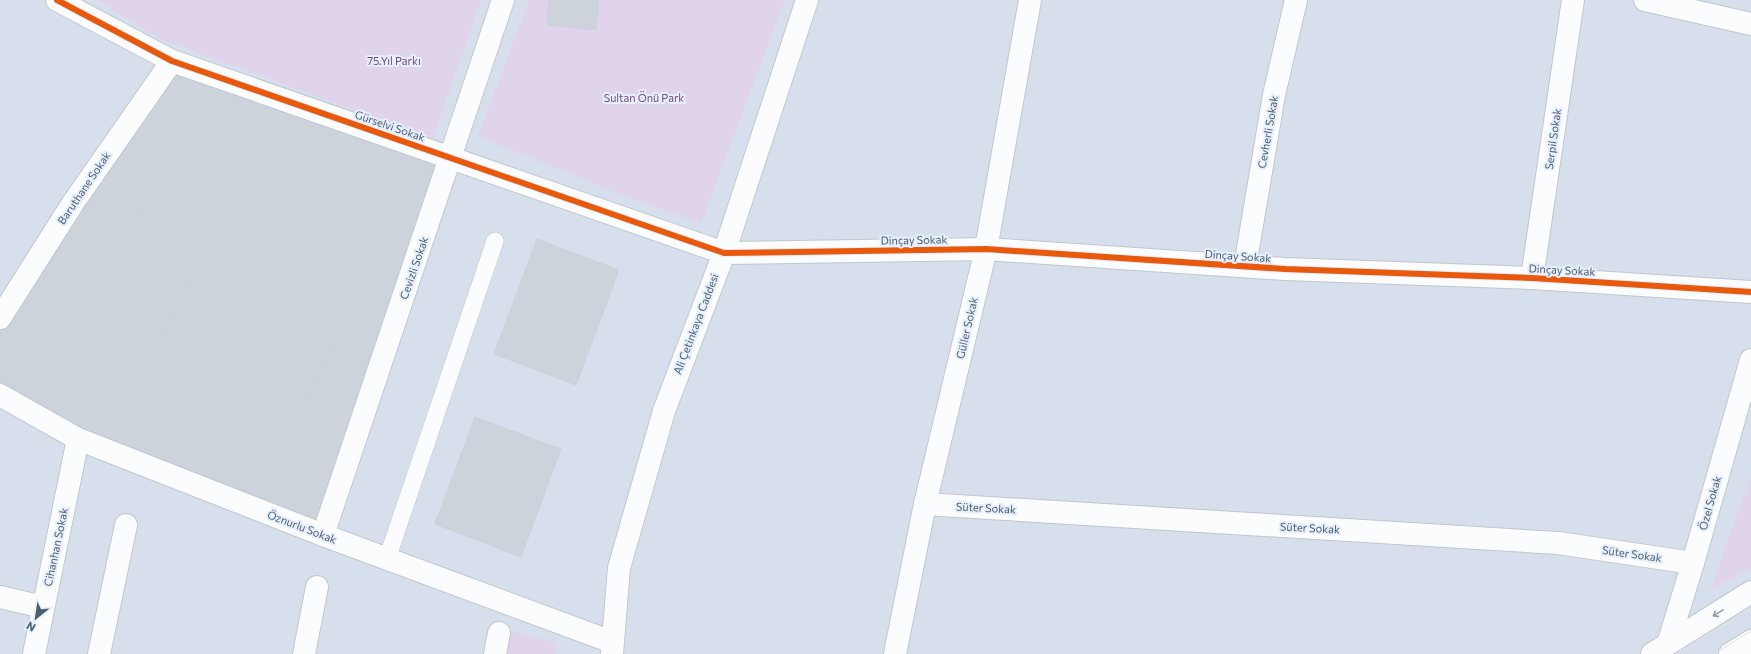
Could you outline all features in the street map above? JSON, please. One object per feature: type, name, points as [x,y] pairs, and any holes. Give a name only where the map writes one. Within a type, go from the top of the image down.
[{"type":"street","name":"Gürselvi Sokak","points":[[57,0],[172,61],[724,253]]},
{"type":"street","name":"Cevizli Sokak","points":[[323,536],[503,0]]},
{"type":"street","name":"Ali Çetinkaya Caddesi","points":[[612,648],[619,568],[664,411],[724,253],[807,0]]},
{"type":"street","name":"Güller Sokak","points":[[895,654],[925,504],[986,249],[1030,0]]},
{"type":"street","name":"Cevherli Sokak","points":[[1245,266],[1274,95],[1296,0]]},
{"type":"street","name":"Serpil Sokak","points":[[1532,278],[1573,0]]},
{"type":"street","points":[[1645,0],[1751,24]]},
{"type":"street","name":"Baruthane Sokak","points":[[0,318],[73,203],[172,61]]},
{"type":"street","name":"Dinçay Sokak","points":[[724,253],[986,249],[1245,266],[1532,278],[1751,292]]},
{"type":"street","name":"Özel Sokak","points":[[1660,649],[1693,563],[1751,360]]},
{"type":"street","name":"Öznurlu Sokak","points":[[0,395],[78,439],[612,648]]},
{"type":"street","name":"Cihanhan Sokak","points":[[34,654],[78,439]]},
{"type":"street","name":"Süter Sokak","points":[[925,504],[1558,543],[1693,563]]},
{"type":"street","points":[[99,654],[126,525]]},
{"type":"street","points":[[304,654],[317,587]]},
{"type":"street","points":[[1660,649],[1751,592]]},
{"type":"street","points":[[0,597],[43,607]]},
{"type":"street","points":[[495,654],[499,633]]},
{"type":"street","points":[[1730,654],[1751,641]]},
{"type":"lane","points":[[387,559],[495,241]]},
{"type":"shaded area","points":[[0,0],[1751,0],[1751,654],[0,654]]},
{"type":"green space","name":"75.Yıl Parkı","points":[[97,0],[481,0],[433,139],[160,39]]},
{"type":"green space","name":"Sultan Önü Park","points":[[529,0],[785,0],[701,224],[607,189],[478,136]]},
{"type":"green space","points":[[1751,476],[1751,569],[1710,590]]},
{"type":"green space","points":[[507,630],[556,643],[556,654],[495,654]]},
{"type":"building","points":[[549,0],[599,0],[596,30],[547,25]]},
{"type":"building","points":[[172,61],[451,157],[323,535],[0,395],[0,321]]},
{"type":"building","points":[[184,131],[352,222],[320,280],[186,207],[166,245],[132,227]]},
{"type":"building","points":[[537,239],[619,270],[576,385],[494,354]]},
{"type":"building","points":[[198,265],[338,337],[302,408],[162,336]]},
{"type":"building","points":[[475,417],[561,449],[521,557],[435,524]]},
{"type":"tram line","points":[[1676,654],[1751,608]]},
{"type":"tram line","points":[[1714,654],[1751,631]]},
{"type":"cycle path","points":[[57,0],[172,61],[724,253],[986,249],[1285,269],[1532,278],[1751,292]]}]
